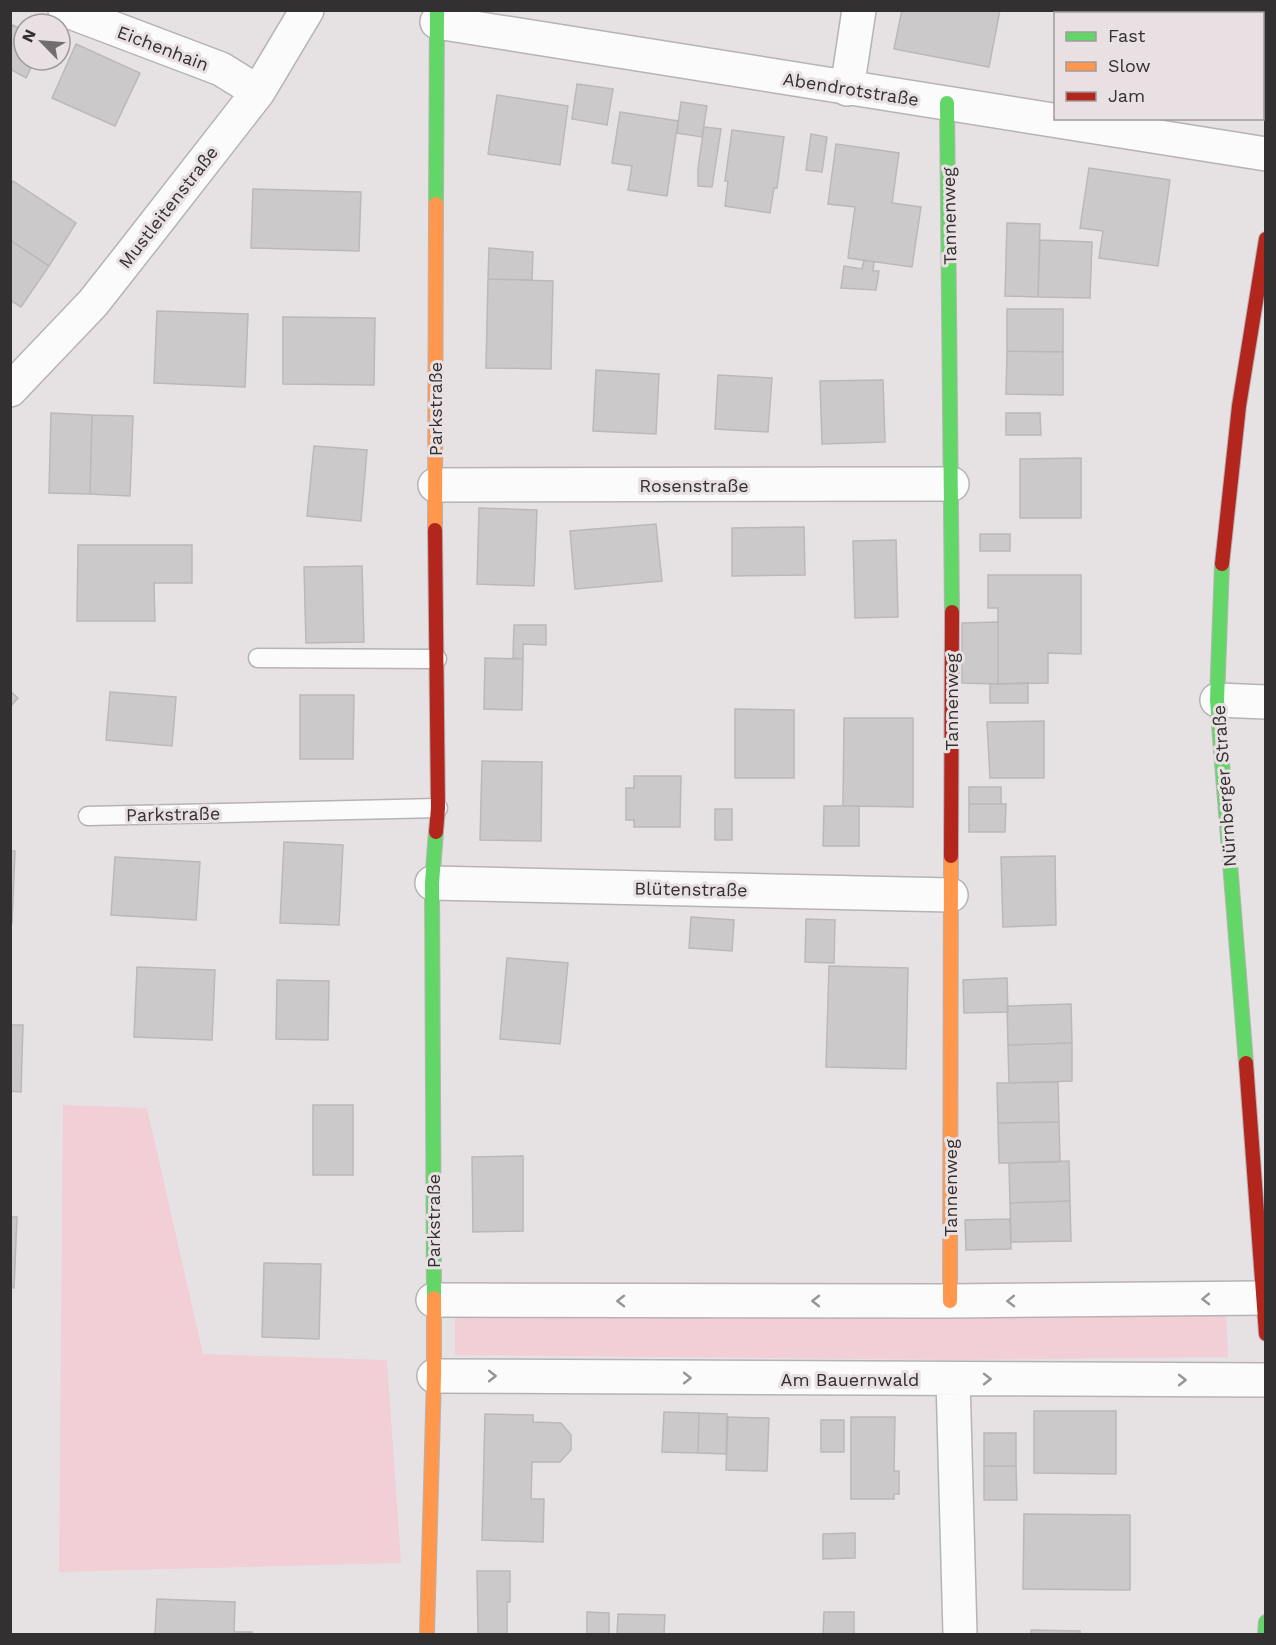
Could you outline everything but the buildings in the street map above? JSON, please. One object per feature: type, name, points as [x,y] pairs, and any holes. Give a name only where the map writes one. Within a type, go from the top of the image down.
[{"type":"street","name":"Eichenhain","points":[[65,10],[221,69],[258,92]]},
{"type":"street","name":"Mustleitenstraße","points":[[10,390],[93,303],[258,92],[308,10]]},
{"type":"street","points":[[847,89],[859,10]]},
{"type":"street","name":"Abendrotstraße","points":[[437,16],[847,89],[1266,154]]},
{"type":"street","name":"Parkstraße","points":[[427,1635],[434,1376],[432,883],[438,808],[435,485],[437,16]]},
{"type":"street","name":"Tannenweg","points":[[947,103],[952,484],[950,1302]]},
{"type":"street","name":"Nürnberger Straße","points":[[1266,239],[1239,406],[1222,550],[1217,700],[1266,1334]]},
{"type":"street","name":"Rosenstraße","points":[[435,485],[952,484]]},
{"type":"street","points":[[1217,700],[1266,702]]},
{"type":"street","name":"Blütenstraße","points":[[432,883],[951,895]]},
{"type":"street","points":[[434,1300],[950,1302],[1264,1298]]},
{"type":"street","name":"Am Bauernwald","points":[[434,1376],[1266,1380]]},
{"type":"street","points":[[953,1379],[960,1635]]},
{"type":"street","points":[[1264,1635],[1266,1623]]},
{"type":"lane","points":[[258,658],[437,659]]},
{"type":"lane","name":"Parkstraße","points":[[88,816],[438,808]]},
{"type":"shaded area","points":[[63,1105],[147,1108],[203,1354],[387,1360],[401,1563],[59,1572]]},
{"type":"shaded area","points":[[455,1308],[1226,1308],[1228,1357],[959,1360],[455,1355]]},
{"type":"traffic: fast","points":[[436,204],[437,10]]},
{"type":"traffic: fast","points":[[947,103],[952,612]]},
{"type":"traffic: fast","points":[[1222,564],[1217,700],[1246,1063]]},
{"type":"traffic: fast","points":[[434,1298],[432,883],[436,832]]},
{"type":"traffic: fast","points":[[1265,1634],[1266,1622]]},
{"type":"traffic: slow","points":[[435,530],[436,204]]},
{"type":"traffic: slow","points":[[950,1301],[951,856]]},
{"type":"traffic: slow","points":[[427,1634],[434,1298]]},
{"type":"traffic: jam","points":[[1222,564],[1239,406],[1266,239]]},
{"type":"traffic: jam","points":[[435,530],[438,808],[436,832]]},
{"type":"traffic: jam","points":[[951,856],[952,612]]},
{"type":"traffic: jam","points":[[1246,1063],[1266,1334]]}]
